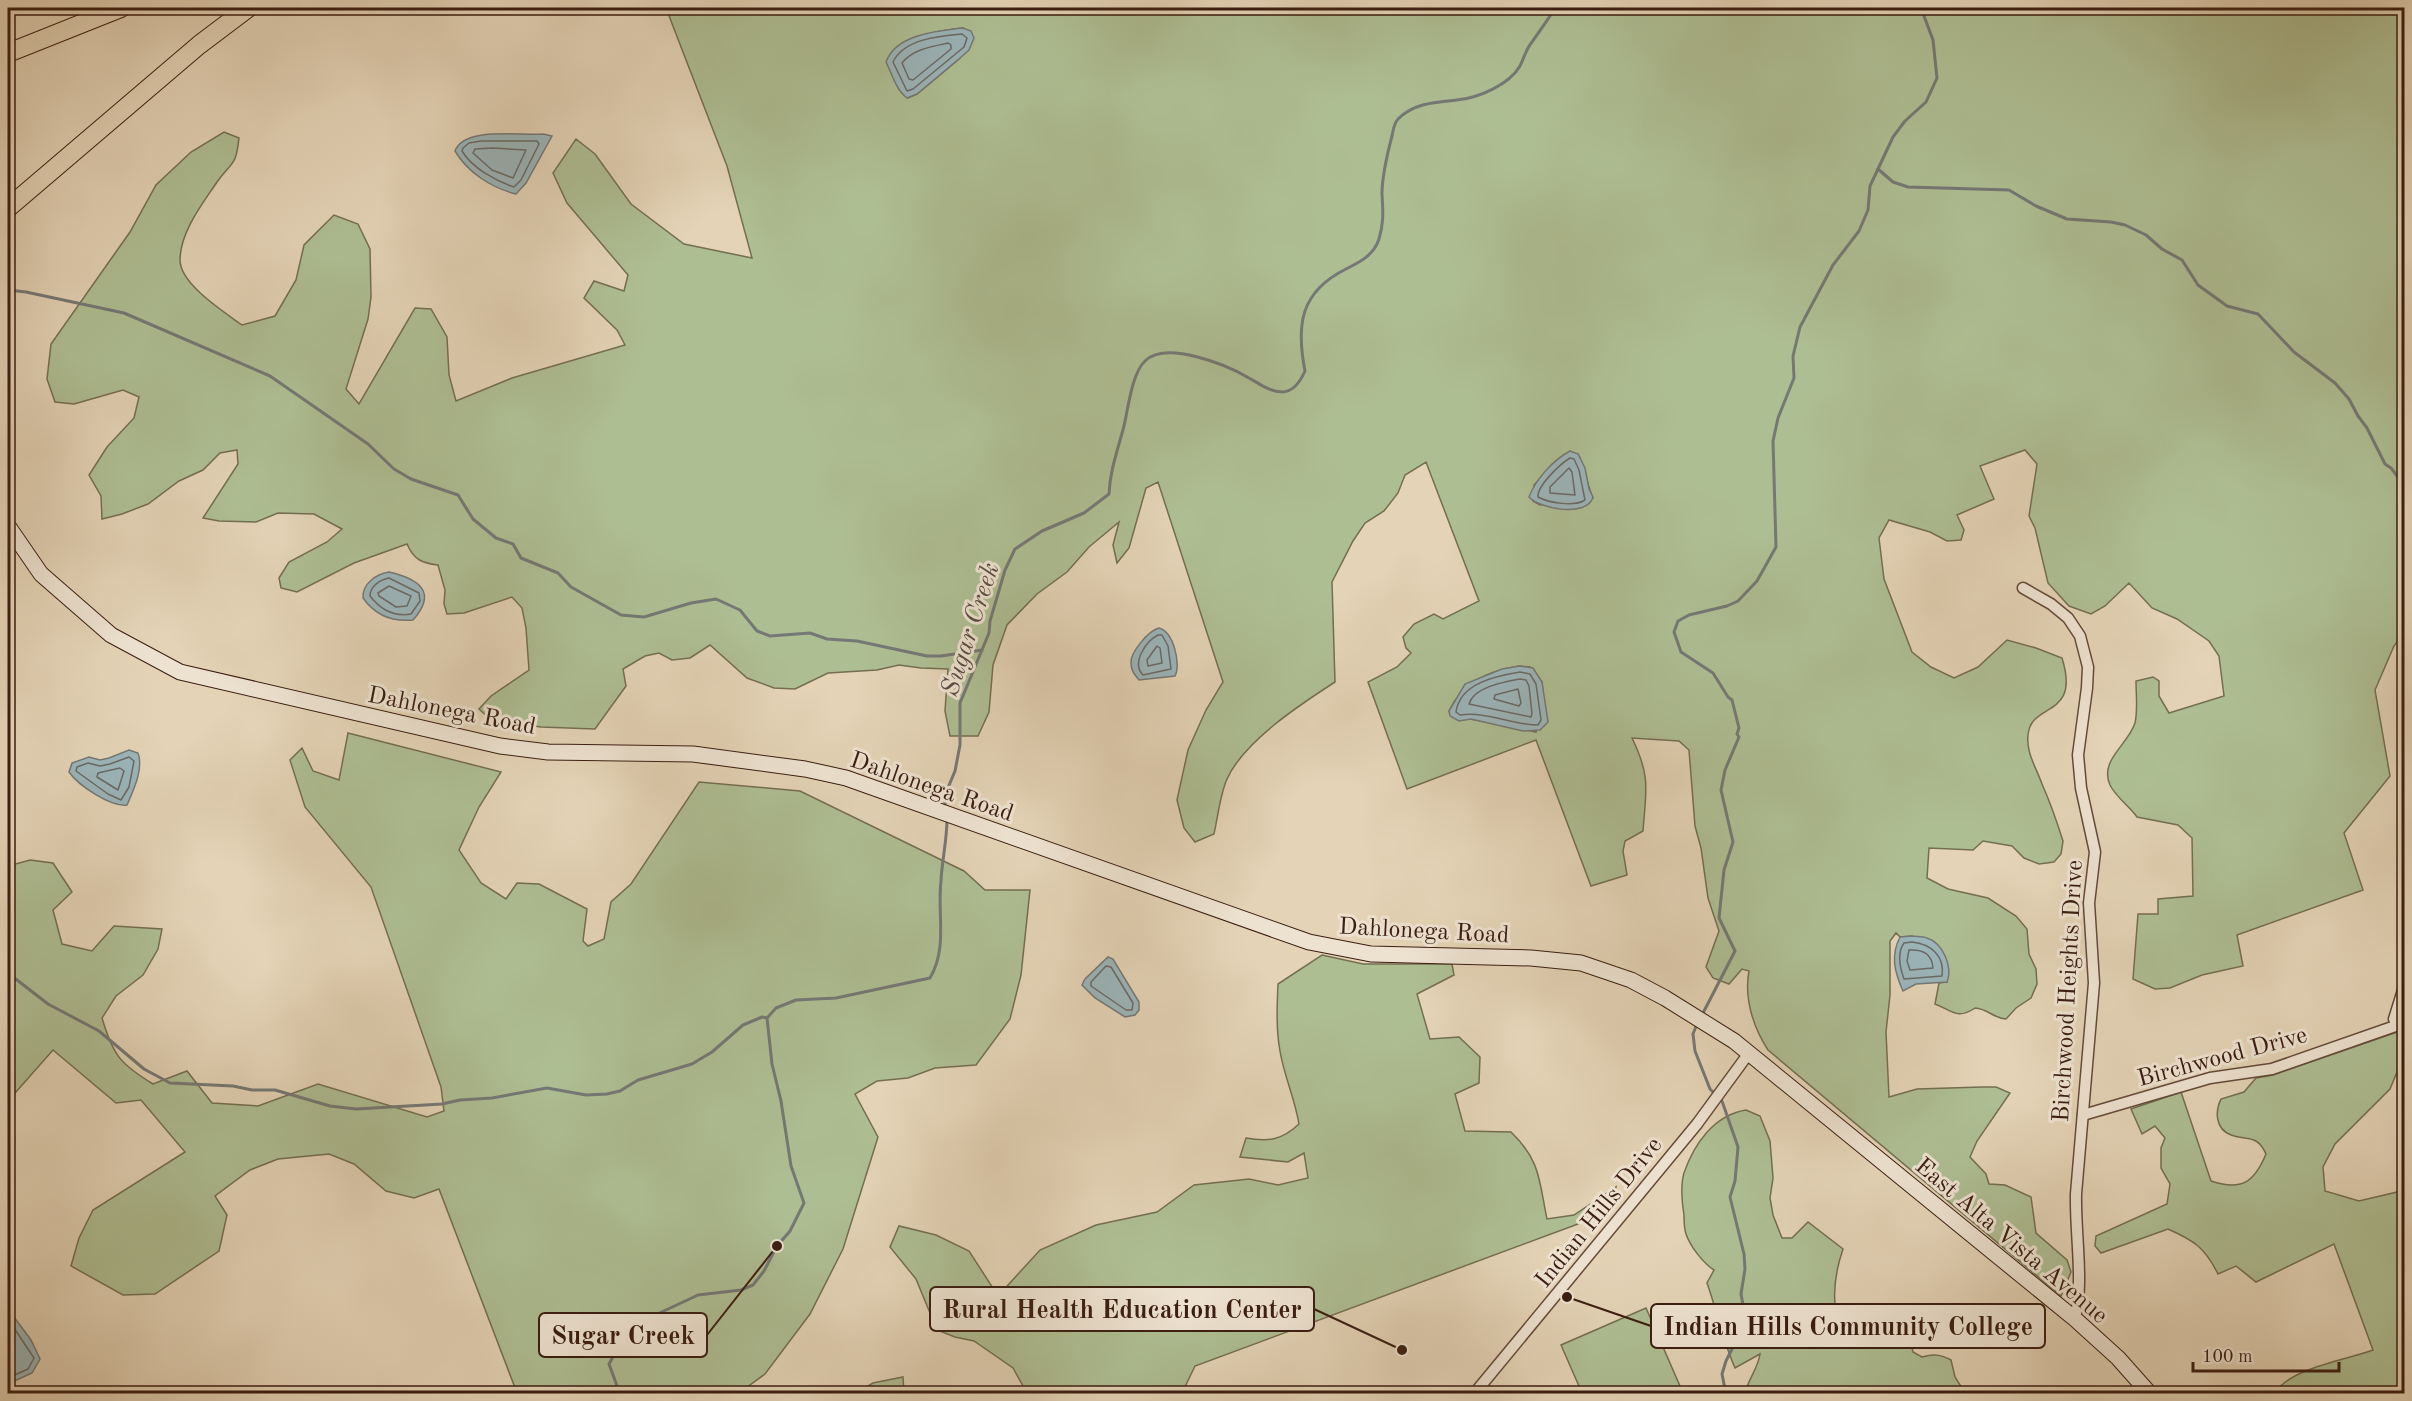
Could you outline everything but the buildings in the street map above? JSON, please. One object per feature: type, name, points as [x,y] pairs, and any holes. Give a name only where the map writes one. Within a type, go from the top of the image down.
[{"type":"highway","points":[[8,53],[121,8]]},
{"type":"highway","points":[[8,208],[199,45],[248,8]]},
{"type":"main road","name":"Dahlonega Road","points":[[8,526],[41,574],[111,635],[180,672],[500,746],[568,752],[693,754],[764,762],[846,778],[1309,942],[1371,954],[1531,958],[1581,963],[1631,980],[1665,998],[1734,1041],[1840,1128]]},
{"type":"main road","name":"East Alta Vista Avenue","points":[[1840,1128],[2075,1319],[2118,1358],[2150,1394]]},
{"type":"street","name":"Birchwood Heights Drive","points":[[2023,588],[2051,604],[2068,618],[2080,636],[2088,667],[2078,755],[2081,788],[2096,852],[2089,903],[2094,983],[2075,1228],[2080,1299],[2075,1319]]},
{"type":"street","points":[[2401,1024],[2394,1019],[2404,987]]},
{"type":"street","name":"Birchwood Drive","points":[[2083,1115],[2210,1078],[2272,1069],[2401,1024]]},
{"type":"street","name":"Indian Hills Drive","points":[[1474,1394],[1697,1124],[1749,1053]]},
{"type":"green space","points":[[666,8],[2404,8],[2404,633],[2394,646],[2375,690],[2390,776],[2344,833],[2363,890],[2237,935],[2243,966],[2202,975],[2170,988],[2155,989],[2133,979],[2138,914],[2158,914],[2158,899],[2193,896],[2192,838],[2178,825],[2137,817],[2110,785],[2108,768],[2135,723],[2136,681],[2153,677],[2159,681],[2159,696],[2169,713],[2224,696],[2219,656],[2209,641],[2177,619],[2152,608],[2129,583],[2105,606],[2091,614],[2069,606],[2048,583],[2035,528],[2029,516],[2037,464],[2025,450],[1980,466],[1994,499],[1957,515],[1964,530],[1961,540],[1947,541],[1930,532],[1889,520],[1879,538],[1884,579],[1912,652],[1931,667],[1954,678],[1978,667],[2007,640],[2062,658],[2066,677],[2065,691],[2053,707],[2037,717],[2031,724],[2028,735],[2028,748],[2063,841],[2061,854],[2054,862],[2039,864],[2024,858],[2012,846],[1983,841],[1973,850],[1929,848],[1927,878],[1948,889],[1988,898],[2016,916],[2027,929],[2029,954],[2036,969],[2037,984],[2031,998],[2016,1008],[2006,1019],[1975,1008],[1959,1014],[1935,1004],[1939,983],[1947,982],[1912,936],[1900,937],[1896,933],[1890,941],[1890,995],[1886,1032],[1889,1097],[1917,1089],[1996,1087],[2010,1093],[1977,1141],[1970,1157],[1986,1174],[1989,1184],[2005,1185],[2031,1197],[2036,1233],[2067,1260],[2071,1272],[2061,1296],[1768,1050],[1751,1012],[1748,992],[1749,971],[1742,969],[1729,984],[1713,978],[1706,967],[1719,931],[1708,898],[1701,848],[1695,826],[1689,750],[1679,741],[1632,738],[1645,774],[1643,831],[1625,841],[1623,851],[1627,875],[1591,886],[1536,740],[1407,789],[1368,682],[1397,667],[1411,653],[1406,648],[1403,637],[1414,624],[1434,614],[1443,619],[1479,601],[1426,462],[1405,475],[1398,493],[1384,511],[1365,523],[1332,582],[1335,682],[1275,725],[1246,751],[1227,779],[1214,834],[1195,842],[1184,828],[1177,800],[1188,750],[1206,710],[1223,682],[1158,482],[1146,488],[1129,548],[1117,563],[1113,545],[1119,522],[1089,547],[1067,572],[1037,594],[1007,625],[993,665],[989,712],[978,736],[950,736],[945,711],[948,669],[899,665],[877,670],[828,673],[795,689],[774,688],[747,678],[710,645],[690,658],[672,660],[659,653],[645,656],[623,669],[626,686],[595,729],[541,727],[491,720],[479,709],[491,696],[529,670],[522,608],[512,597],[464,613],[447,614],[444,604],[445,590],[438,565],[419,560],[407,544],[354,563],[297,592],[281,588],[279,578],[289,562],[327,542],[342,529],[314,514],[278,513],[256,522],[203,518],[238,464],[237,450],[220,453],[203,470],[179,481],[148,504],[102,519],[101,496],[89,475],[107,447],[134,418],[139,397],[123,390],[74,404],[55,402],[47,379],[51,344],[130,232],[156,185],[191,152],[224,132],[239,138],[236,154],[233,163],[217,182],[188,229],[181,249],[182,269],[204,297],[242,325],[275,316],[296,280],[304,245],[334,215],[358,224],[370,249],[371,297],[368,319],[346,389],[359,404],[415,308],[431,309],[447,337],[449,375],[456,401],[512,378],[625,345],[617,330],[584,298],[594,281],[624,291],[628,275],[567,203],[553,173],[576,139],[595,154],[631,204],[684,244],[752,258],[727,166]],"holes":[[[963,28],[960,58],[917,94],[908,98],[903,94],[896,83],[894,51],[935,32]],[[1578,454],[1593,498],[1540,505],[1533,501],[1534,485],[1555,462]],[[1519,666],[1530,667],[1542,682],[1543,698],[1536,732],[1471,719],[1449,711],[1469,685],[1497,671]]]},
{"type":"green space","points":[[348,733],[501,772],[479,807],[459,850],[481,883],[506,899],[517,883],[539,884],[587,909],[583,941],[588,946],[604,939],[611,902],[631,884],[699,782],[800,791],[964,871],[985,890],[1030,890],[1021,975],[1010,1019],[976,1065],[935,1068],[908,1078],[877,1081],[855,1094],[878,1137],[843,1249],[810,1314],[765,1374],[739,1393],[517,1393],[439,1189],[414,1198],[386,1191],[354,1164],[329,1154],[278,1159],[250,1170],[215,1196],[227,1215],[219,1251],[155,1294],[123,1295],[71,1266],[79,1238],[93,1210],[185,1152],[141,1100],[116,1103],[53,1050],[8,1101],[8,866],[30,860],[53,863],[72,892],[53,910],[62,944],[92,951],[114,926],[162,929],[158,949],[143,975],[116,996],[102,1018],[110,1041],[119,1057],[153,1084],[187,1071],[212,1103],[258,1106],[318,1084],[427,1117],[444,1111],[441,1087],[371,887],[305,807],[290,760],[302,748],[313,771],[339,780]]},
{"type":"green space","points":[[1322,955],[1363,964],[1452,964],[1454,975],[1417,994],[1430,1039],[1459,1037],[1480,1057],[1479,1083],[1455,1094],[1465,1131],[1511,1132],[1528,1152],[1533,1162],[1540,1182],[1547,1219],[1574,1215],[1616,1187],[1614,1196],[1586,1221],[1195,1366],[1182,1393],[1027,1393],[1013,1368],[974,1341],[937,1330],[916,1279],[890,1247],[899,1226],[936,1235],[969,1251],[998,1296],[1040,1250],[1096,1225],[1157,1212],[1194,1185],[1249,1179],[1278,1185],[1308,1178],[1304,1153],[1288,1162],[1240,1157],[1246,1138],[1262,1140],[1281,1137],[1299,1124],[1279,1043],[1278,984]]},
{"type":"green space","points":[[2403,1030],[2402,1060],[2390,1089],[2335,1144],[2323,1167],[2325,1191],[2359,1201],[2397,1192],[2404,1178],[2404,1393],[2275,1393],[2282,1384],[2305,1371],[2373,1350],[2334,1244],[2256,1282],[2236,1266],[2218,1274],[2198,1246],[2168,1229],[2101,1253],[2095,1246],[2096,1236],[2167,1204],[2170,1184],[2161,1168],[2161,1148],[2165,1138],[2155,1126],[2142,1134],[2131,1109],[2181,1092],[2211,1181],[2231,1185],[2245,1182],[2257,1172],[2266,1154],[2259,1143],[2252,1139],[2231,1135],[2222,1129],[2217,1114],[2221,1099],[2244,1092],[2256,1078],[2273,1075]]},
{"type":"green space","points":[[1746,1110],[1760,1116],[1770,1141],[1773,1178],[1770,1198],[1773,1215],[1782,1238],[1792,1238],[1808,1222],[1843,1249],[1835,1284],[1839,1340],[1890,1323],[1910,1340],[1913,1352],[1922,1357],[1936,1355],[1951,1360],[1955,1377],[1965,1393],[1745,1393],[1760,1354],[1735,1368],[1707,1283],[1714,1270],[1697,1254],[1686,1234],[1682,1189],[1688,1162],[1707,1132],[1724,1118]]},
{"type":"green space","points":[[1646,1308],[1683,1393],[1582,1393],[1561,1345]]},
{"type":"green space","points":[[903,1377],[904,1393],[856,1393],[873,1383]]},
{"type":"water","points":[[963,28],[971,31],[974,38],[969,50],[917,94],[907,98],[903,95],[886,62],[891,53],[899,45],[919,36]]},
{"type":"water","points":[[543,134],[552,136],[526,183],[516,194],[498,188],[481,178],[460,159],[455,151],[460,143],[481,135]]},
{"type":"water","points":[[1570,451],[1578,454],[1585,468],[1593,497],[1589,504],[1573,509],[1553,508],[1529,497],[1536,483],[1546,471],[1557,459]]},
{"type":"water","points":[[389,572],[409,579],[422,588],[424,602],[413,620],[398,620],[385,616],[373,609],[363,598],[367,584],[379,575]]},
{"type":"water","points":[[1159,628],[1169,636],[1175,649],[1177,671],[1175,676],[1139,680],[1132,671],[1131,659],[1145,638]]},
{"type":"water","points":[[1520,666],[1533,668],[1542,682],[1548,722],[1540,730],[1523,731],[1471,719],[1459,721],[1450,716],[1449,711],[1465,684],[1502,669]]},
{"type":"water","points":[[129,750],[138,753],[140,766],[127,805],[112,803],[95,794],[79,783],[69,772],[72,763],[89,757],[100,760],[109,758]]},
{"type":"water","points":[[1900,937],[1927,938],[1942,950],[1949,969],[1947,982],[1916,984],[1903,991],[1896,971],[1895,951]]},
{"type":"water","points":[[1108,957],[1113,959],[1139,1002],[1139,1010],[1135,1015],[1125,1017],[1095,998],[1082,985],[1085,979]]},
{"type":"water","points":[[8,1309],[31,1340],[40,1359],[32,1373],[8,1384]]},
{"type":"waterway","name":"Sugar Creek","points":[[945,807],[945,795],[955,771],[960,745],[960,703],[989,633],[990,621],[1005,570],[1015,549],[1042,531],[1084,513],[1109,494],[1131,392],[1137,374],[1145,361],[1155,355],[1181,354],[1212,361],[1273,391],[1282,392],[1293,388],[1305,371],[1301,339],[1305,311],[1310,299],[1331,278],[1366,257],[1377,245],[1383,212],[1384,172],[1393,129],[1397,121],[1418,106],[1474,97],[1501,85],[1520,66],[1528,48],[1555,8]]},
{"type":"waterway","name":"Sugar Creek","points":[[1659,8],[1677,8]]},
{"type":"waterway","points":[[1702,1015],[1735,951],[1719,918],[1724,870],[1733,842],[1721,790],[1725,770],[1739,737],[1737,734],[1739,728],[1732,700],[1713,673],[1681,652],[1674,632],[1678,621],[1689,615],[1738,601],[1757,581],[1776,547],[1773,441],[1778,418],[1794,378],[1793,356],[1800,327],[1833,265],[1859,231],[1868,210],[1870,186],[1893,137],[1905,121],[1926,102],[1937,78],[1933,40],[1921,8]]},
{"type":"waterway","points":[[1878,169],[1893,182],[1908,187],[2009,190],[2036,206],[2067,219],[2111,222],[2125,225],[2146,235],[2162,249],[2182,260],[2198,285],[2227,306],[2258,314],[2294,352],[2335,383],[2349,399],[2367,428],[2385,464],[2404,485]]},
{"type":"waterway","points":[[8,290],[124,313],[270,376],[368,444],[394,469],[411,479],[458,495],[473,519],[496,538],[513,544],[521,558],[558,573],[571,587],[621,615],[644,617],[691,603],[716,599],[740,610],[757,631],[770,636],[810,633],[827,639],[857,641],[927,656],[982,650]]},
{"type":"waterway","name":"Sugar Creek","points":[[620,1394],[609,1364],[626,1334],[651,1317],[698,1295],[741,1290],[753,1285],[764,1271],[777,1246],[790,1231],[804,1203],[791,1166],[781,1101],[772,1064],[767,1018],[776,1008],[796,1000],[836,998],[930,978],[939,954],[940,893],[947,819]]},
{"type":"waterway","points":[[8,973],[48,1004],[99,1031],[144,1069],[170,1083],[275,1090],[330,1106],[356,1109],[442,1104],[547,1088],[586,1095],[607,1094],[620,1091],[638,1080],[692,1064],[712,1052],[743,1025],[762,1017],[767,1018]]},
{"type":"waterway","points":[[1697,1024],[1693,1034],[1695,1051],[1710,1089],[1722,1101],[1738,1147],[1735,1181],[1730,1197],[1744,1254],[1745,1269],[1741,1294],[1746,1321],[1722,1374],[1726,1394]]},
{"type":"place","name":"Sugar Creek","points":[[777,1246]]},
{"type":"place","name":"Indian Hills Community College","points":[[1567,1297]]},
{"type":"place","name":"Rural Health Education Center","points":[[1402,1350]]}]
